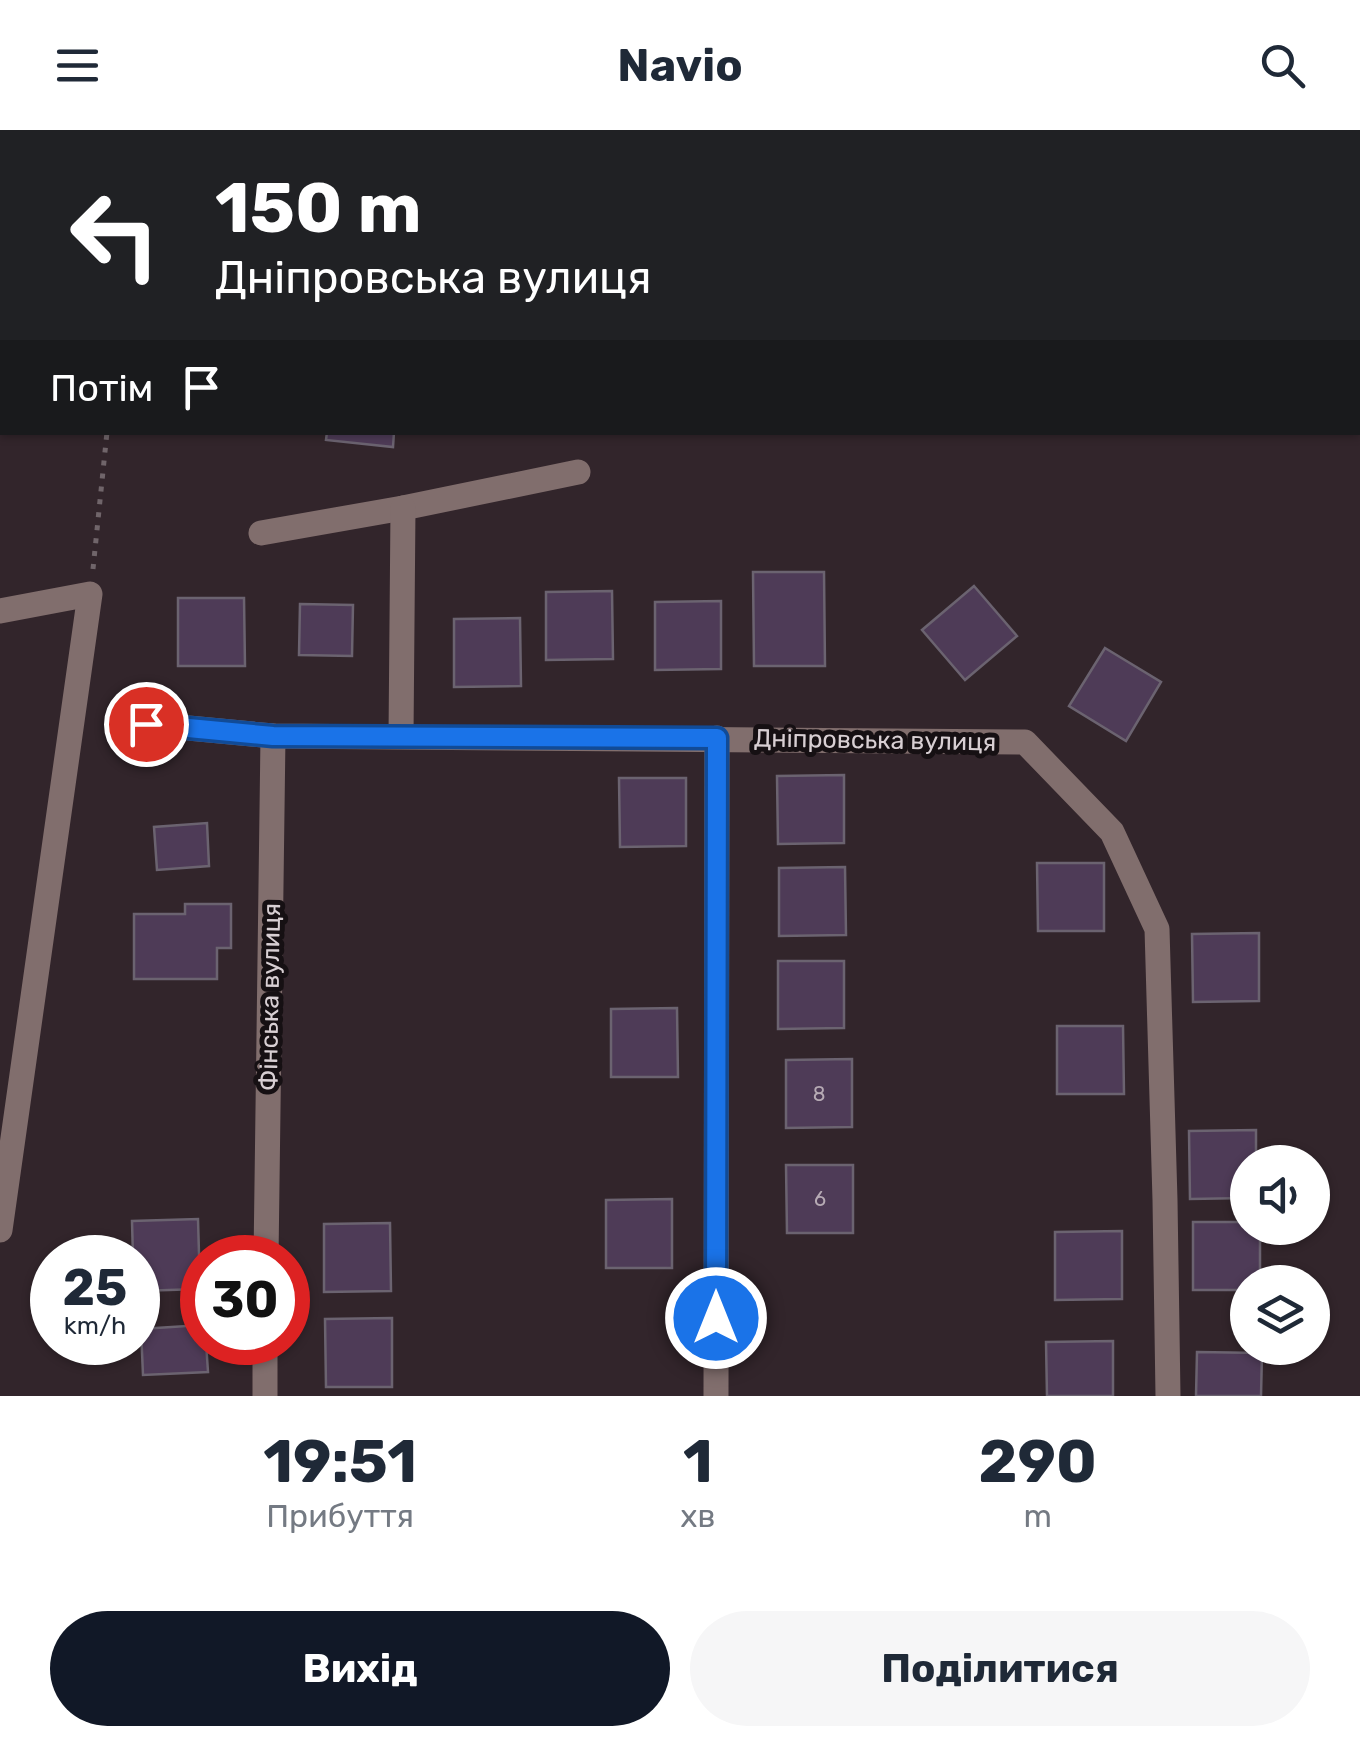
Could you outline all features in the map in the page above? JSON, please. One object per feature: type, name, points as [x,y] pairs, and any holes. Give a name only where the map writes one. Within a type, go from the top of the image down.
[{"type":"street","points":[[260,533],[578,472]]},
{"type":"street","points":[[401,736],[403,508]]},
{"type":"street","points":[[0,611],[90,594],[0,1230]]},
{"type":"street","name":"Дніпровська вулиця","points":[[146,724],[273,736],[1026,742],[1112,832],[1157,929],[1168,1396]]},
{"type":"street","name":"Фінська вулиця","points":[[266,1235],[273,736]]},
{"type":"street","points":[[716,1396],[717,738]]},
{"type":"street","points":[[265,1365],[265,1396]]},
{"type":"path","points":[[90,594],[107,435]]},
{"type":"building","points":[[327,435],[394,435],[393,447],[326,440]]},
{"type":"building","points":[[753,572],[824,572],[825,666],[754,666]]},
{"type":"building","points":[[974,586],[1017,636],[965,680],[922,630]]},
{"type":"building","points":[[612,591],[613,659],[546,660],[546,592]]},
{"type":"building","points":[[178,598],[244,598],[245,666],[178,666]]},
{"type":"building","points":[[721,601],[721,669],[655,670],[655,602]]},
{"type":"building","points":[[300,604],[353,605],[352,656],[299,655]]},
{"type":"building","points":[[520,618],[521,686],[454,687],[454,619]]},
{"type":"building","points":[[1105,648],[1161,682],[1126,741],[1069,706]]},
{"type":"building","points":[[844,775],[844,843],[778,844],[777,776]]},
{"type":"building","points":[[619,778],[686,778],[686,846],[620,847]]},
{"type":"building","points":[[207,823],[209,866],[157,870],[154,827]]},
{"type":"building","points":[[1037,863],[1104,863],[1104,931],[1038,931]]},
{"type":"building","points":[[845,867],[846,935],[779,936],[779,868]]},
{"type":"building","points":[[185,904],[231,904],[231,948],[217,948],[217,979],[134,979],[134,914],[185,914]]},
{"type":"building","points":[[1259,933],[1259,1001],[1193,1002],[1192,934]]},
{"type":"building","points":[[778,961],[844,961],[844,1028],[778,1029]]},
{"type":"building","points":[[677,1008],[678,1077],[611,1077],[611,1009]]},
{"type":"building","points":[[1057,1026],[1123,1026],[1124,1094],[1057,1094]]},
{"type":"building","points":[[852,1059],[852,1127],[786,1128],[786,1060]]},
{"type":"building","points":[[1256,1130],[1256,1145],[1230,1145],[1230,1198],[1190,1199],[1189,1131]]},
{"type":"building","points":[[786,1165],[853,1165],[853,1233],[787,1233]]},
{"type":"building","points":[[672,1199],[672,1268],[606,1268],[606,1200]]},
{"type":"building","points":[[198,1219],[198,1235],[180,1235],[180,1290],[160,1290],[160,1235],[132,1235],[132,1221]]},
{"type":"building","points":[[1193,1222],[1230,1222],[1230,1245],[1260,1245],[1260,1265],[1230,1265],[1230,1290],[1193,1290]]},
{"type":"building","points":[[390,1223],[391,1291],[324,1292],[324,1224]]},
{"type":"building","points":[[1122,1231],[1122,1299],[1055,1300],[1055,1232]]},
{"type":"building","points":[[392,1318],[392,1387],[326,1387],[325,1319]]},
{"type":"building","points":[[180,1326],[180,1365],[208,1365],[208,1372],[143,1375],[143,1365],[160,1365],[160,1328]]},
{"type":"building","points":[[1113,1341],[1113,1396],[1047,1396],[1046,1342]]},
{"type":"building","points":[[1197,1352],[1230,1353],[1230,1365],[1262,1365],[1261,1396],[1196,1396]]},
{"type":"route","points":[[146,724],[273,736],[717,738],[716,1318]]}]
